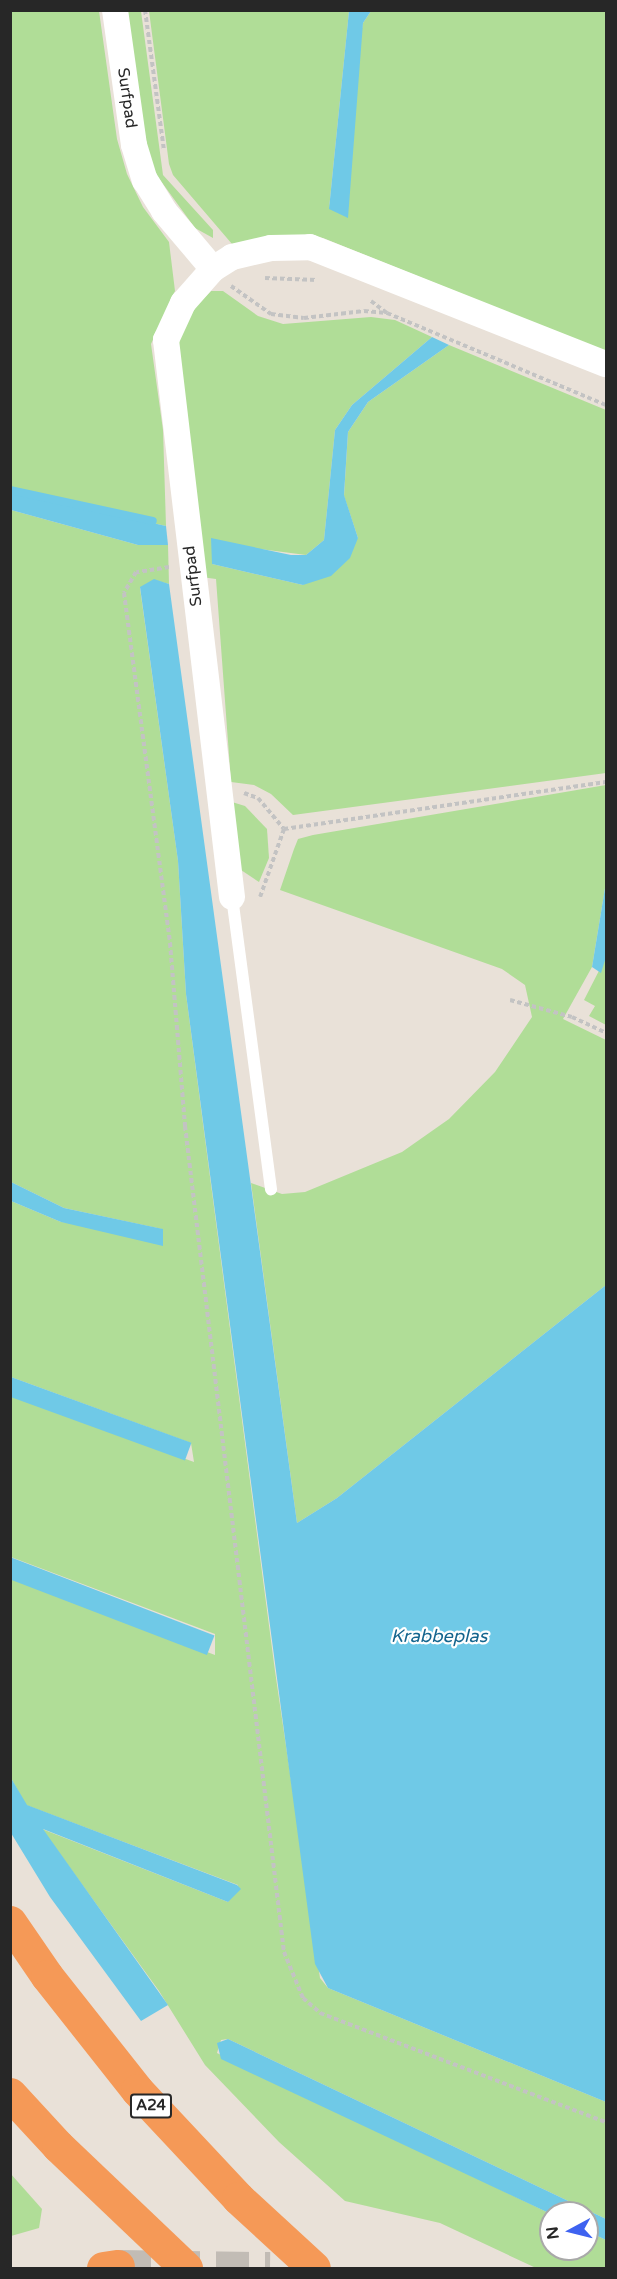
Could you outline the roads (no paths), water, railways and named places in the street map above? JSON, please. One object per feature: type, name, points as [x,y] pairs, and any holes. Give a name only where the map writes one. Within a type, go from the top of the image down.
[{"type":"highway","name":"A24","points":[[10,1922],[68,2004],[137,2090],[238,2198],[314,2268]]},
{"type":"highway","points":[[10,2094],[58,2146],[186,2268]]},
{"type":"street","name":"Surfpad","points":[[115,10],[134,145],[145,180],[164,211],[223,263],[183,303],[166,340],[232,897]]},
{"type":"street","points":[[223,263],[271,248],[310,247],[606,364]]},
{"type":"lane","points":[[232,897],[272,1189]]},
{"type":"water","points":[[349,11],[371,11],[363,23],[348,218],[329,209]]},
{"type":"water","points":[[432,337],[449,345],[368,402],[348,432],[344,495],[358,538],[350,558],[331,576],[303,585],[212,564],[211,538],[291,555],[306,555],[324,540],[335,430],[352,405]]},
{"type":"water","points":[[11,491],[166,526],[168,545],[138,545],[11,510]]},
{"type":"water","name":"Krabbeplas","points":[[154,579],[169,584],[297,1523],[337,1498],[606,1285],[606,2102],[328,1988],[315,1964],[186,994],[178,861],[140,587]]},
{"type":"water","points":[[606,882],[606,957],[601,973],[592,967]]},
{"type":"water","points":[[11,1182],[64,1208],[163,1229],[163,1246],[61,1222],[11,1201]]},
{"type":"water","points":[[11,1377],[191,1443],[185,1461],[10,1397]]},
{"type":"water","points":[[10,1557],[214,1635],[207,1655],[10,1579]]},
{"type":"water","points":[[11,1778],[27,1805],[237,1885],[241,1889],[228,1902],[43,1829],[168,2005],[141,2021],[50,1897],[11,1833]]},
{"type":"water","points":[[228,2039],[568,2201],[539,2201],[539,2208],[221,2059],[217,2043]]},
{"type":"water","points":[[599,2216],[606,2219],[606,2240],[599,2237]]},
{"type":"waterway","points":[[10,490],[153,521]]},
{"type":"tunnel","points":[[118,2266],[270,2268]]}]
